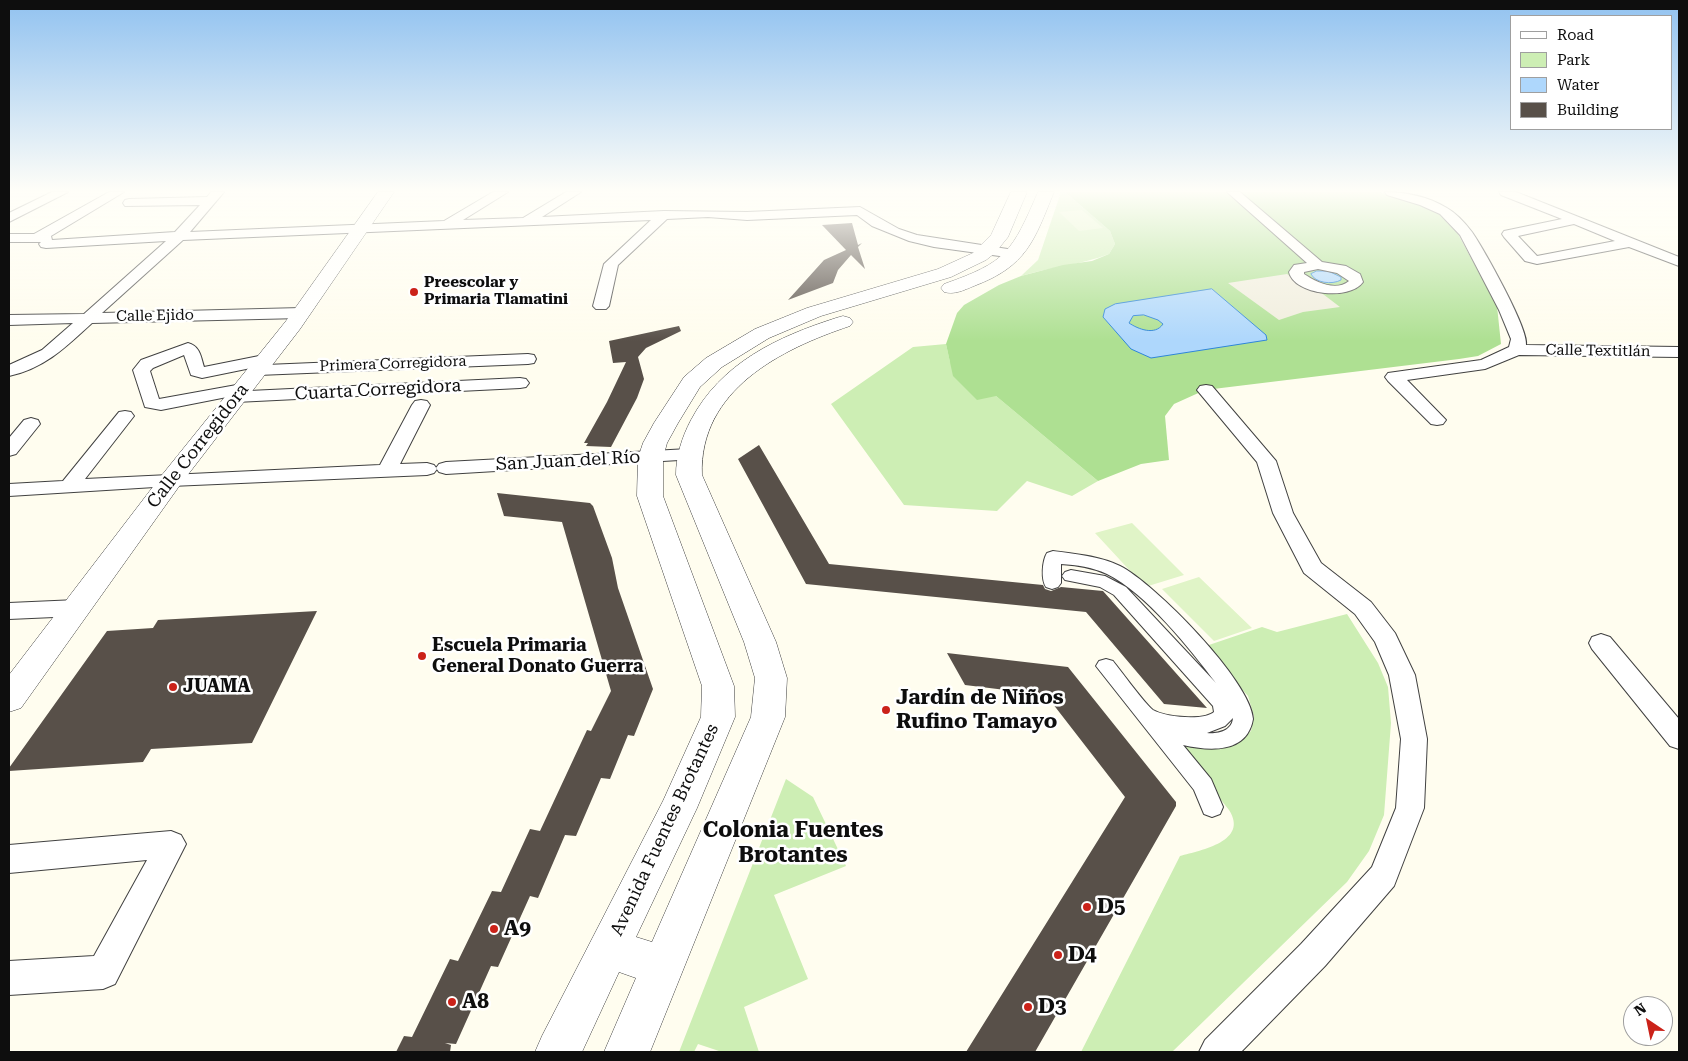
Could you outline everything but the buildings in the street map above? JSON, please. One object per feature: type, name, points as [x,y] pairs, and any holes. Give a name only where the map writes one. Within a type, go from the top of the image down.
[{"type":"street","points":[[58,242],[83,242]]},
{"type":"street","points":[[9,371],[29,364],[48,354],[173,242]]},
{"type":"street","name":"Calle Corregidora","points":[[10,696],[171,480],[301,313],[351,242]]},
{"type":"street","points":[[601,306],[611,264],[636,242]]},
{"type":"street","points":[[930,242],[1001,252]]},
{"type":"street","name":"Avenida Fuentes Brotantes","points":[[627,1052],[768,717],[771,678],[760,642],[689,475],[690,455],[702,421],[712,405],[741,370],[762,356],[814,331],[963,284],[987,273],[1001,252],[1003,242]]},
{"type":"street","name":"Avenida Fuentes Brotantes","points":[[558,1052],[678,808],[718,717],[718,686],[650,496],[650,465],[667,420],[691,383],[723,356],[754,337],[799,316],[957,268],[1001,252],[1018,250],[1022,242]]},
{"type":"street","points":[[1291,242],[1318,265]]},
{"type":"street","points":[[1437,420],[1394,377],[1485,364],[1517,350],[1519,339],[1507,310],[1471,242]]},
{"type":"street","points":[[1516,242],[1530,258],[1536,260],[1631,242],[1679,262]]},
{"type":"street","name":"Calle Ejido","points":[[9,320],[301,313]]},
{"type":"street","name":"Primera Corregidora","points":[[239,393],[161,405],[151,403],[141,370],[147,364],[188,348],[197,371],[202,374],[261,365],[528,359]]},
{"type":"street","name":"Calle Textitlán","points":[[1517,350],[1679,352]]},
{"type":"street","name":"Cuarta Corregidora","points":[[239,393],[520,383]]},
{"type":"street","points":[[1206,390],[1266,461],[1283,513],[1312,568],[1363,608],[1386,639],[1402,675],[1414,739],[1410,808],[1383,876],[1313,955],[1217,1052]]},
{"type":"street","points":[[387,471],[421,406]]},
{"type":"street","points":[[70,486],[125,416]]},
{"type":"street","points":[[9,450],[31,424]]},
{"type":"street","name":"San Juan del Río","points":[[9,490],[171,480],[690,455]]},
{"type":"street","points":[[1052,583],[1053,557],[1095,562],[1120,573],[1172,617],[1234,692],[1244,715],[1242,726],[1236,735],[1224,741],[1212,742],[1155,725]]},
{"type":"street","points":[[1071,576],[1105,582],[1120,591],[1222,703],[1225,714],[1219,722],[1208,726],[1155,725]]},
{"type":"street","points":[[9,611],[77,608]]},
{"type":"street","points":[[1601,643],[1679,738]]},
{"type":"street","points":[[1106,666],[1203,785],[1212,807]]},
{"type":"street","points":[[9,859],[172,844],[104,972],[9,978]]},
{"type":"street","points":[[610,948],[663,967]]},
{"type":"green space","points":[[1044,242],[1114,242],[1115,244],[1109,254],[1098,258],[1021,276],[1038,260]]},
{"type":"green space","points":[[1114,242],[1462,242],[1497,306],[1501,344],[1478,356],[1459,359],[1205,390],[1174,404],[1165,416],[1169,460],[1141,464],[1098,481],[996,396],[977,400],[953,376],[946,344],[957,313],[964,305],[999,285],[1021,276],[1063,265],[1092,261],[1109,254],[1115,244]]},
{"type":"green space","points":[[946,344],[950,362],[996,396],[1098,481],[1072,496],[1027,481],[997,511],[904,505],[831,404],[913,347]]},
{"type":"green space","points":[[1132,523],[1184,575],[1145,587],[1095,533]]},
{"type":"green space","points":[[1199,577],[1252,628],[1214,641],[1162,589]]},
{"type":"green space","points":[[1347,614],[1378,663],[1388,687],[1391,723],[1384,815],[1369,851],[1347,882],[1172,1052],[1081,1052],[1180,856],[1200,851],[1220,842],[1228,837],[1233,829],[1234,821],[1229,810],[1176,743],[1215,748],[1232,743],[1251,731],[1254,716],[1248,696],[1203,647],[1262,627],[1277,632]]},
{"type":"green space","points":[[786,779],[813,797],[846,866],[774,895],[808,979],[744,1007],[759,1052],[722,1052],[698,1044],[694,1052],[679,1052]]},
{"type":"shaded area","points":[[1287,274],[1300,283],[1315,288],[1340,307],[1303,312],[1279,320],[1228,283]]},
{"type":"water","points":[[1317,271],[1328,271],[1341,277],[1341,280],[1337,282],[1320,281],[1311,274]]},
{"type":"water","points":[[1212,289],[1266,335],[1267,340],[1151,358],[1131,349],[1103,317],[1105,309],[1115,304]],"holes":[[[1144,315],[1163,324],[1160,328],[1151,331],[1129,323],[1133,316]]]},
{"type":"place","name":"Preescolar y Primaria Tlamatini","points":[[414,292]]},
{"type":"place","name":"Escuela Primaria General Donato Guerra","points":[[422,656]]},
{"type":"place","name":"JUAMA","points":[[173,687]]},
{"type":"place","name":"Jardín de Niños Rufino Tamayo","points":[[886,710]]},
{"type":"place","name":"D5","points":[[1087,907]]},
{"type":"place","name":"A9","points":[[494,929]]},
{"type":"place","name":"D4","points":[[1058,955]]},
{"type":"place","name":"A8","points":[[452,1002]]},
{"type":"place","name":"D3","points":[[1028,1007]]},
{"type":"district","name":"Colonia Fuentes Brotantes","points":[[793,844]]}]
